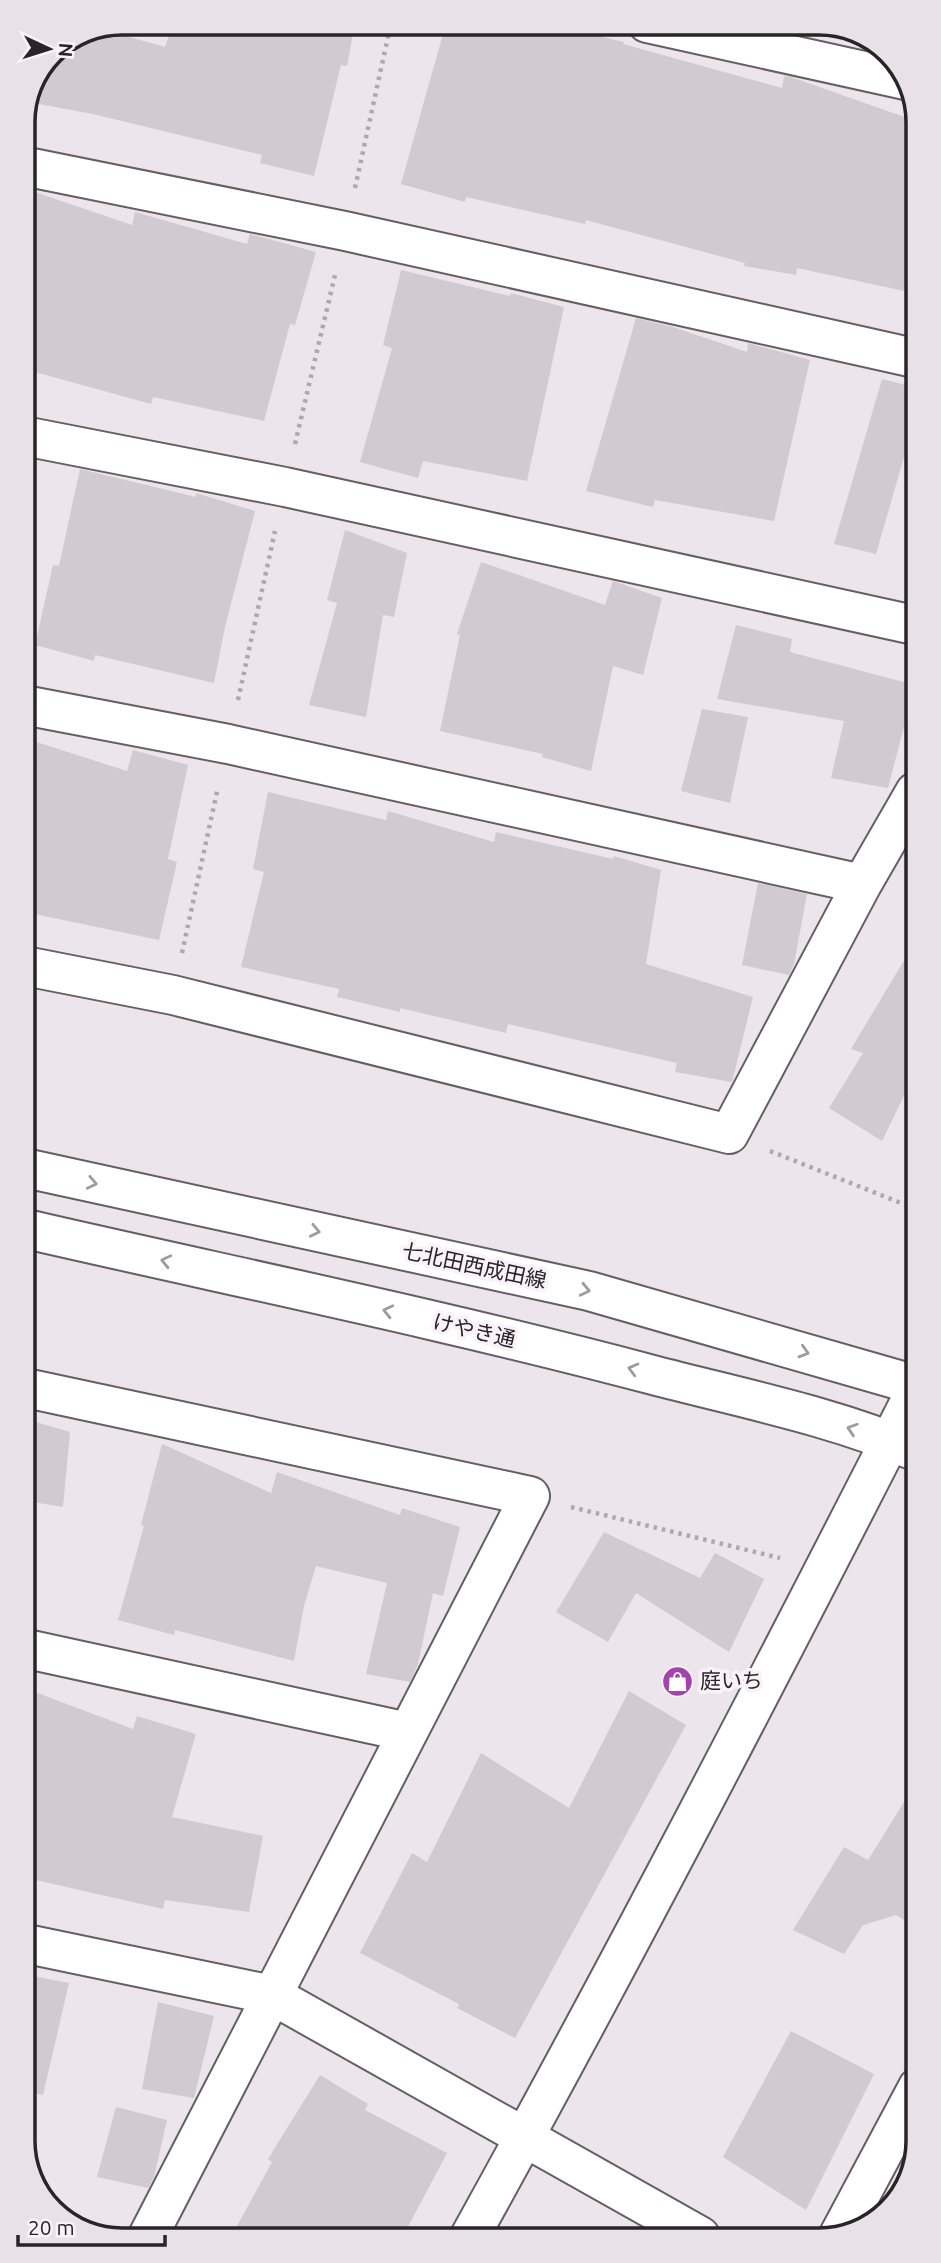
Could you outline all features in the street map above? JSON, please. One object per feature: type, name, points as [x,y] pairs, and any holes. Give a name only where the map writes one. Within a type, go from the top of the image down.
[{"type":"street","points":[[701,35],[893,77]]},
{"type":"street","points":[[35,168],[345,231],[906,356]]},
{"type":"street","points":[[35,438],[285,487],[906,623]]},
{"type":"street","points":[[35,707],[228,744],[862,884]]},
{"type":"street","points":[[35,968],[173,995],[729,1134],[862,884],[906,808]]},
{"type":"street","name":"七北田西成田線","points":[[35,1170],[589,1291],[906,1384]]},
{"type":"street","name":"けやき通","points":[[35,1231],[561,1350],[822,1419],[903,1446]]},
{"type":"street","points":[[35,1390],[530,1496],[152,2228]]},
{"type":"street","points":[[474,2228],[831,1559],[903,1446]]},
{"type":"street","points":[[35,1651],[408,1732]]},
{"type":"street","points":[[35,1946],[272,1995],[686,2228]]},
{"type":"street","points":[[845,2223],[906,2109]]},
{"type":"path","points":[[729,1134],[906,1205]]},
{"type":"path","points":[[530,1496],[791,1561]]},
{"type":"building","points":[[123,35],[165,47],[169,35],[353,35],[347,66],[341,65],[314,176],[260,163],[262,155],[93,114],[39,104],[44,84],[84,84],[84,45],[105,37]]},
{"type":"building","points":[[443,35],[595,35],[782,88],[784,76],[791,77],[906,117],[906,291],[797,268],[796,275],[744,266],[745,263],[586,220],[585,224],[466,197],[465,202],[401,184]]},
{"type":"building","points":[[35,192],[132,225],[135,212],[247,244],[250,234],[316,252],[295,325],[290,324],[264,421],[153,397],[151,404],[35,372]]},
{"type":"building","points":[[401,270],[564,307],[527,481],[423,461],[418,478],[360,462],[392,348],[383,345]]},
{"type":"building","points":[[636,318],[673,327],[747,352],[748,343],[810,360],[774,521],[655,500],[653,507],[586,491]]},
{"type":"building","points":[[882,379],[906,385],[906,457],[876,554],[834,544]]},
{"type":"building","points":[[80,469],[196,497],[196,493],[255,511],[225,627],[214,683],[95,655],[94,661],[35,645],[53,565],[59,566]]},
{"type":"building","points":[[345,530],[407,553],[394,617],[383,615],[366,717],[309,705],[337,603],[327,600]]},
{"type":"building","points":[[481,562],[605,605],[613,581],[662,598],[643,675],[613,666],[591,771],[542,757],[543,754],[440,731],[460,635],[457,634]]},
{"type":"building","points":[[736,625],[792,639],[790,652],[906,683],[906,719],[888,788],[831,778],[844,721],[717,699]]},
{"type":"building","points":[[702,709],[748,717],[730,803],[681,791]]},
{"type":"building","points":[[35,742],[127,771],[133,750],[188,765],[168,859],[177,862],[159,940],[35,914]]},
{"type":"building","points":[[268,792],[386,820],[388,811],[494,842],[496,832],[613,859],[614,856],[661,870],[646,964],[753,997],[732,1082],[675,1072],[677,1063],[508,1024],[506,1033],[400,1008],[400,1012],[337,997],[339,989],[241,967],[264,872],[253,869]]},
{"type":"building","points":[[758,883],[807,894],[794,964],[789,975],[742,965]]},
{"type":"building","points":[[906,957],[906,1092],[882,1141],[829,1108],[863,1053],[851,1049]]},
{"type":"building","points":[[35,1422],[70,1432],[63,1507],[35,1502]]},
{"type":"building","points":[[162,1444],[271,1493],[277,1472],[400,1515],[402,1508],[460,1527],[443,1596],[433,1593],[418,1664],[410,1682],[366,1674],[387,1583],[316,1566],[304,1606],[294,1661],[175,1630],[174,1635],[118,1620],[144,1526],[141,1525]]},
{"type":"building","points":[[604,1532],[700,1578],[715,1553],[764,1579],[729,1652],[636,1593],[608,1642],[556,1612]]},
{"type":"building","points":[[629,1691],[686,1725],[515,2038],[457,2008],[459,2004],[360,1953],[412,1853],[427,1862],[481,1753],[569,1808]]},
{"type":"building","points":[[35,1692],[133,1729],[137,1716],[196,1734],[172,1817],[263,1836],[249,1912],[165,1900],[163,1909],[35,1880]]},
{"type":"building","points":[[906,1799],[906,1921],[896,1915],[863,1925],[844,1954],[793,1930],[844,1847],[868,1860]]},
{"type":"building","points":[[35,1977],[69,1983],[43,2095],[35,2094]]},
{"type":"building","points":[[158,2002],[214,2016],[194,2098],[142,2089]]},
{"type":"building","points":[[791,2031],[874,2074],[806,2210],[723,2157]]},
{"type":"building","points":[[320,2075],[368,2104],[365,2110],[447,2153],[407,2228],[236,2228],[272,2162],[268,2159]]},
{"type":"building","points":[[116,2107],[167,2120],[154,2177],[148,2188],[97,2177]]},
{"type":"place","name":"庭いち","points":[[677,1681]]}]
